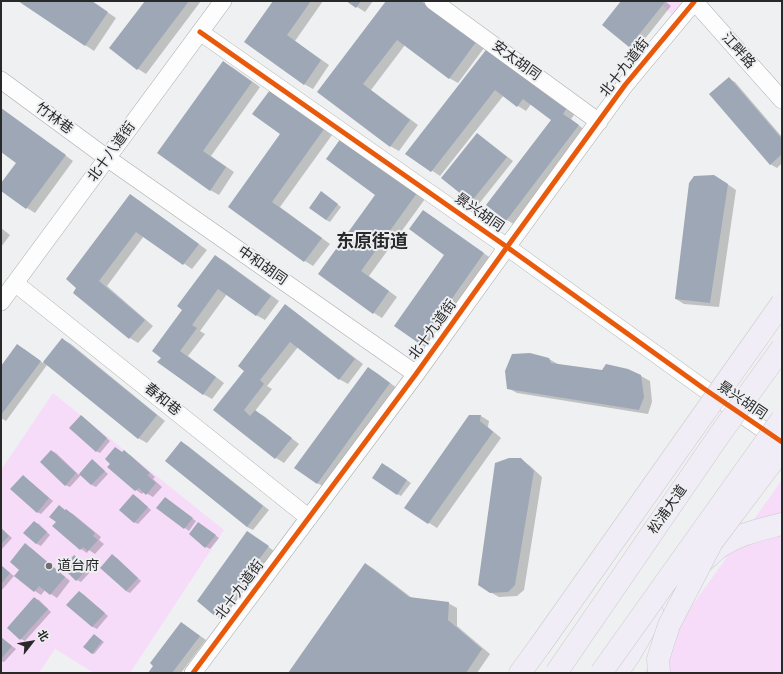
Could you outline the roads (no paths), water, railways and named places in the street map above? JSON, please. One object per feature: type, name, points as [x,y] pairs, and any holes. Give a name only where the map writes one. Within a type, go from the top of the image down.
[{"type":"highway","points":[[520,673],[782,303]]},
{"type":"highway","name":"松浦大道","points":[[556,673],[720,434],[782,348]]},
{"type":"highway","points":[[601,673],[782,419]]},
{"type":"highway","points":[[659,673],[658,659],[669,625],[712,542],[782,449]]},
{"type":"highway","points":[[617,673],[630,664],[653,614],[676,584],[718,549],[733,540],[750,532],[782,524]]},
{"type":"street","name":"北十八道街","points":[[1,302],[223,1]]},
{"type":"street","name":"安太胡同","points":[[433,1],[599,122]]},
{"type":"street","name":"北十九道街","points":[[193,673],[416,374],[506,247],[626,85],[694,1]]},
{"type":"street","name":"江畔路","points":[[694,1],[782,100]]},
{"type":"street","name":"景兴胡同","points":[[200,32],[506,247],[703,388],[782,442]]},
{"type":"street","name":"竹林巷","points":[[1,80],[108,158]]},
{"type":"street","name":"中和胡同","points":[[108,158],[416,374]]},
{"type":"street","name":"春和巷","points":[[15,283],[309,518]]},
{"type":"place","name":"道台府","points":[[49,566]]},
{"type":"district","name":"东原街道","points":[[372,242]]}]
